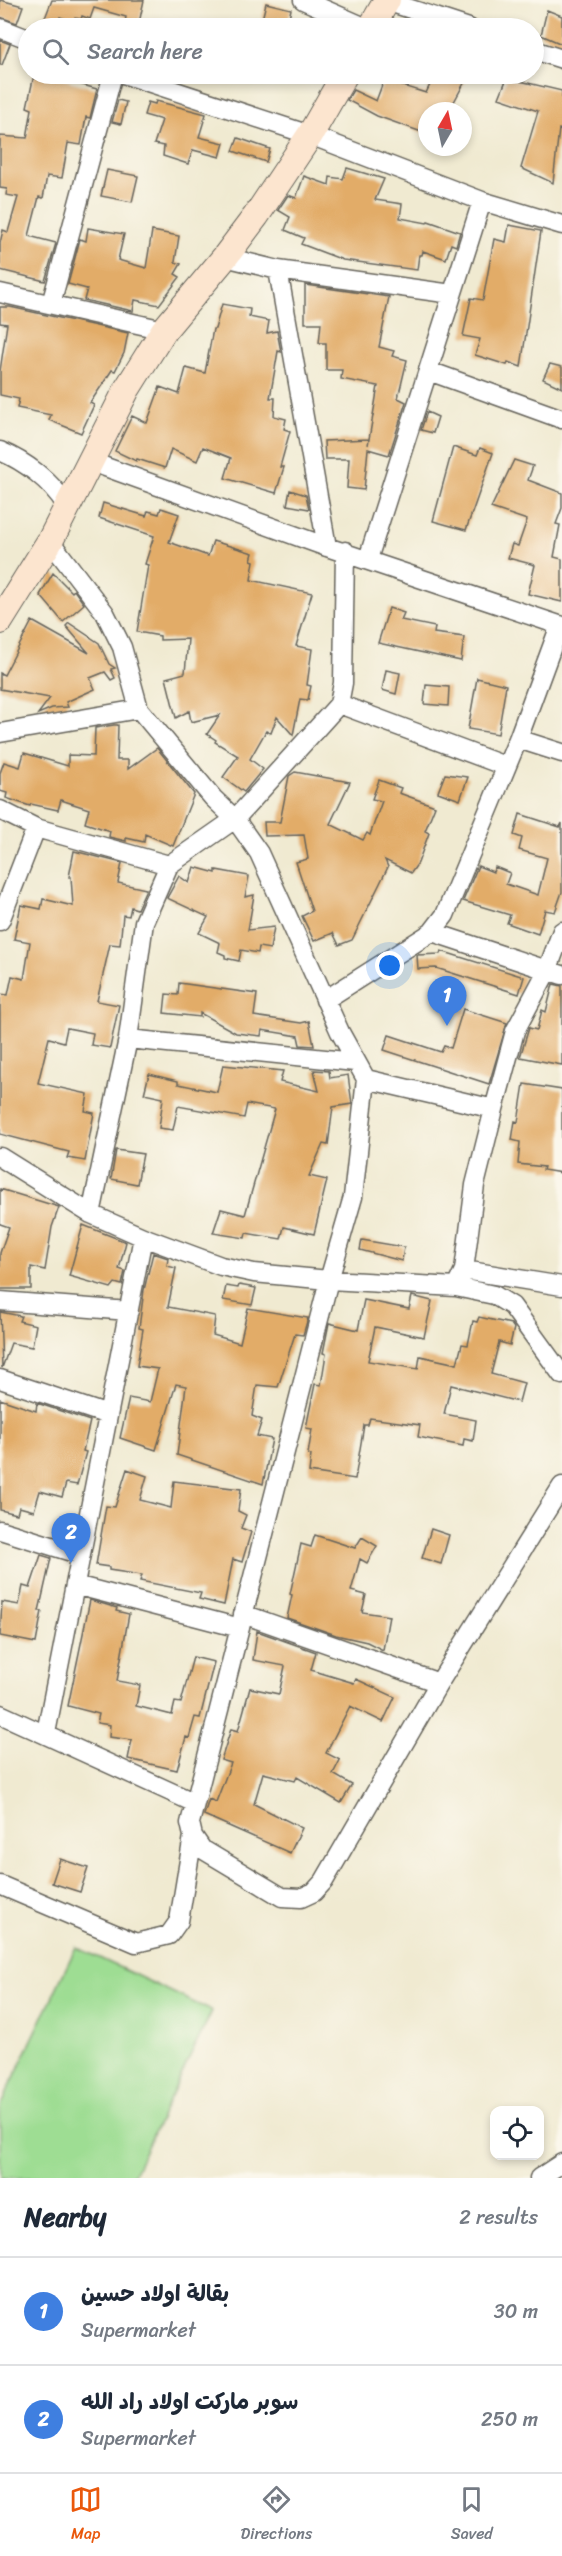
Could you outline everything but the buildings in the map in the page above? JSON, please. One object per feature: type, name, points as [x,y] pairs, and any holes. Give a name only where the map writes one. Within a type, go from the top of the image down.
[{"type":"street","points":[[303,0],[345,18]]},
{"type":"street","points":[[376,18],[387,1],[439,18]]},
{"type":"street","points":[[0,28],[18,35]]},
{"type":"street","points":[[544,53],[562,59]]},
{"type":"street","points":[[51,304],[110,84]]},
{"type":"street","points":[[154,84],[310,135],[482,201],[562,225]]},
{"type":"street","points":[[2,614],[50,541],[66,505],[127,389],[164,330],[225,257],[310,135],[339,84]]},
{"type":"street","points":[[368,559],[482,201]]},
{"type":"street","points":[[225,257],[278,270],[452,294]]},
{"type":"street","points":[[92,1214],[128,1039],[144,922],[169,865],[235,819],[339,704],[343,682],[336,549],[278,270]]},
{"type":"street","points":[[0,293],[164,330]]},
{"type":"street","points":[[429,371],[562,419]]},
{"type":"street","points":[[0,451],[39,474],[56,489],[66,505]]},
{"type":"street","points":[[89,461],[336,549],[561,625],[518,739],[445,915],[432,932],[325,1000]]},
{"type":"street","points":[[50,541],[105,613],[122,647],[140,709],[213,798],[235,819],[259,854],[325,1000],[355,1062],[366,1079],[353,1197],[329,1280],[190,1823],[193,1836],[201,1849],[282,1897],[301,1898],[314,1892],[324,1881],[439,1683],[562,1486]]},
{"type":"street","points":[[339,704],[506,766]]},
{"type":"street","points":[[0,733],[140,709]]},
{"type":"street","points":[[518,739],[562,753]]},
{"type":"street","points":[[0,810],[36,828],[169,865]]},
{"type":"street","points":[[0,921],[36,828]]},
{"type":"street","points":[[460,1279],[476,1185],[515,1031],[554,973],[562,931]]},
{"type":"street","points":[[432,932],[554,973]]},
{"type":"street","points":[[128,1039],[355,1062]]},
{"type":"street","points":[[366,1079],[494,1109]]},
{"type":"street","points":[[0,1157],[92,1214],[143,1237],[221,1266],[254,1273],[329,1280],[460,1279],[562,1286]]},
{"type":"street","points":[[46,1733],[143,1237]]},
{"type":"street","points":[[460,1279],[512,1306],[562,1376]]},
{"type":"street","points":[[0,1301],[129,1311]]},
{"type":"street","points":[[0,1379],[108,1415]]},
{"type":"street","points":[[0,1530],[81,1555]]},
{"type":"street","points":[[75,1585],[241,1621],[439,1683]]},
{"type":"street","points":[[0,1714],[46,1733],[195,1803]]},
{"type":"street","points":[[0,1885],[136,1943],[158,1939],[169,1935],[179,1922],[193,1836]]},
{"type":"street","points":[[539,2178],[562,2163]]},
{"type":"green space","points":[[76,1947],[212,2011],[132,2178],[0,2178],[0,2107]]},
{"type":"place","name":"بقالة اولاد حسين","points":[[447,1026]]},
{"type":"place","name":"سوبر ماركت اولاد راد الله","points":[[71,1563]]}]
